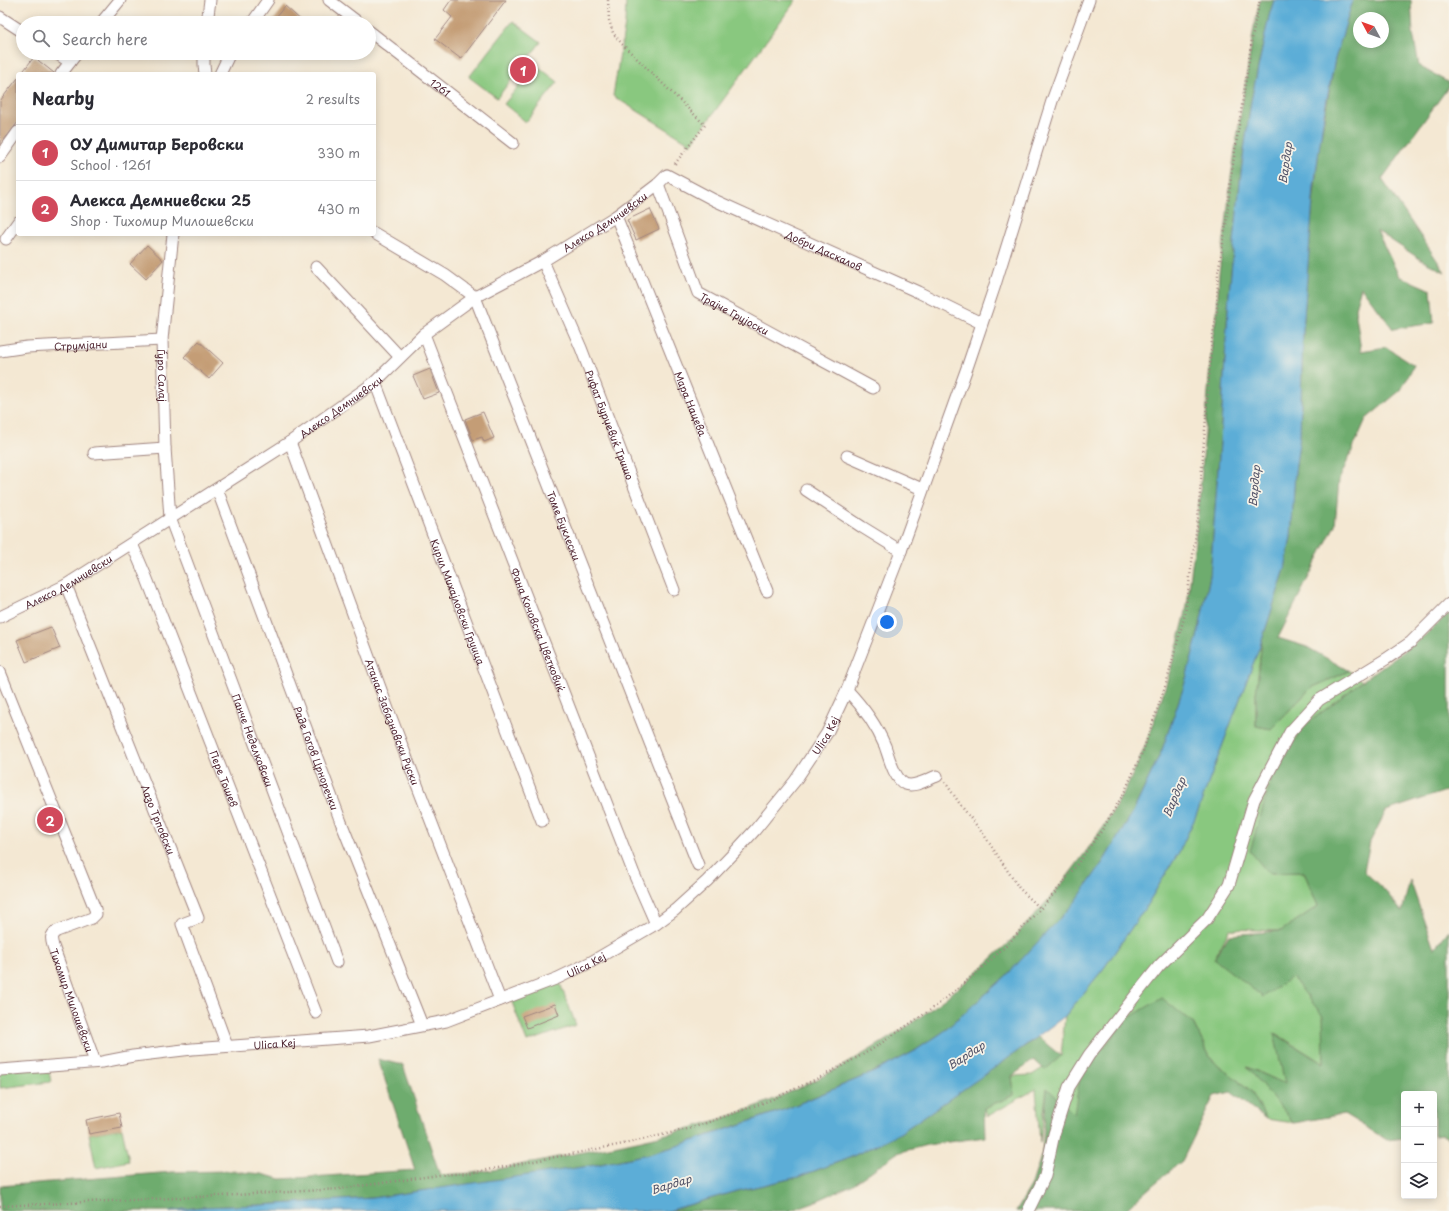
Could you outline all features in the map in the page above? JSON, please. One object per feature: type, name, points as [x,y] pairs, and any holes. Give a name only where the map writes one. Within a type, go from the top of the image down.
[{"type":"street","points":[[107,16],[120,0]]},
{"type":"street","points":[[208,16],[210,0]]},
{"type":"street","points":[[257,16],[268,0]]},
{"type":"street","points":[[329,0],[349,16]]},
{"type":"street","name":"Ulica Kej","points":[[0,1070],[95,1062],[163,1052],[227,1046],[370,1036],[446,1021],[558,978],[636,938],[656,924],[691,895],[733,854],[791,786],[811,758],[827,733],[847,690],[901,551],[965,372],[994,288],[1052,101],[1088,0]]},
{"type":"street","points":[[0,17],[16,27]]},
{"type":"street","name":"1261","points":[[376,36],[513,143]]},
{"type":"street","points":[[62,72],[70,62],[67,60]]},
{"type":"street","points":[[204,60],[205,72]]},
{"type":"street","points":[[221,72],[227,60]]},
{"type":"street","points":[[0,157],[16,135]]},
{"type":"street","name":"Алексо Демниевски","points":[[0,617],[66,585],[290,442],[375,382],[424,334],[475,297],[543,261],[616,216],[658,184],[667,175]]},
{"type":"street","name":"Добри Даскалов","points":[[667,175],[714,200],[918,292],[981,323]]},
{"type":"street","name":"Трајче Грујоски","points":[[658,184],[698,294],[873,388]]},
{"type":"street","name":"Мара Нацева","points":[[616,216],[767,591]]},
{"type":"street","points":[[6,239],[16,225]]},
{"type":"street","points":[[376,233],[445,275],[475,297]]},
{"type":"street","name":"Ѓуро Салај","points":[[170,518],[165,448],[162,340],[173,236]]},
{"type":"street","name":"Рифат Бурџевиќ Тришо","points":[[543,261],[581,348],[674,590]]},
{"type":"street","points":[[316,267],[400,356]]},
{"type":"street","name":"Томе Буклески","points":[[475,297],[698,865]]},
{"type":"street","name":"Фана Кочовска Цветковиќ","points":[[424,334],[634,874],[656,924]]},
{"type":"street","name":"Струмјани","points":[[0,351],[26,347],[162,340]]},
{"type":"street","name":"Кирил Михајловски Груица","points":[[375,382],[542,821]]},
{"type":"street","name":"Атанас Забазновски Руски","points":[[290,442],[389,712],[500,1000]]},
{"type":"street","points":[[94,453],[165,448]]},
{"type":"street","points":[[847,456],[922,489]]},
{"type":"street","name":"Раде Гогов Црноречки","points":[[217,489],[341,822],[422,1025]]},
{"type":"street","points":[[806,490],[901,551]]},
{"type":"street","name":"Панче Неделковски","points":[[170,518],[336,962]]},
{"type":"street","name":"Пере Тошев","points":[[132,544],[316,1013]]},
{"type":"street","name":"Лазо Трповски","points":[[66,585],[198,918],[182,924],[227,1046]]},
{"type":"street","points":[[1028,1211],[1045,1176],[1054,1134],[1069,1087],[1089,1055],[1139,991],[1159,966],[1207,919],[1229,885],[1254,800],[1290,732],[1318,700],[1386,660],[1411,642],[1449,604]]},
{"type":"street","name":"Тихомир Милошевски","points":[[0,672],[95,909],[96,914],[92,918],[57,931],[52,934],[51,938],[95,1062]]},
{"type":"street","points":[[847,690],[873,722],[900,780],[907,784],[911,784],[940,777]]},
{"type":"path","points":[[608,0],[609,20],[613,33],[622,44],[705,125],[667,175]]},
{"type":"path","points":[[0,1206],[339,1189],[503,1168],[623,1144],[688,1129],[771,1100],[823,1076],[871,1050],[954,992],[1008,944],[1061,886],[1102,830],[1124,793],[1143,751],[1167,681],[1185,614],[1198,518],[1212,340],[1216,313],[1218,273],[1254,27],[1260,0]]},
{"type":"path","points":[[940,777],[984,835],[1019,888],[1041,909]]},
{"type":"green space","points":[[626,0],[796,0],[691,144],[613,96],[625,24]]},
{"type":"green space","points":[[1260,0],[1274,0],[1269,16],[1251,101],[1241,172],[1229,293],[1210,576],[1198,634],[1184,686],[1162,750],[1133,812],[1103,862],[1077,901],[1006,976],[943,1032],[913,1052],[874,1072],[786,1109],[649,1154],[596,1165],[527,1176],[372,1198],[201,1207],[169,1211],[0,1211],[0,1186],[172,1172],[232,1171],[261,1174],[281,1179],[415,1170],[378,1059],[403,1065],[440,1175],[472,1173],[510,1167],[624,1144],[699,1126],[748,1110],[772,1100],[817,1079],[861,1055],[903,1029],[944,1000],[982,968],[1018,933],[1051,896],[1082,857],[1108,819],[1137,765],[1156,715],[1175,653],[1188,602],[1201,477],[1212,340],[1217,313],[1219,273],[1231,177],[1254,27]]},
{"type":"green space","points":[[1353,0],[1411,0],[1413,33],[1419,66],[1449,83],[1449,86],[1382,179],[1445,272],[1423,261],[1377,231],[1399,276],[1431,290],[1434,323],[1393,329],[1361,287],[1355,308],[1361,351],[1386,347],[1414,365],[1401,390],[1366,419],[1339,480],[1335,525],[1278,638],[1307,647],[1349,671],[1311,688],[1271,729],[1256,726],[1256,694],[1262,640],[1285,569],[1291,537],[1295,472],[1300,435],[1303,331],[1310,233],[1319,148],[1335,59]]},
{"type":"green space","points":[[513,21],[541,42],[497,98],[469,77]]},
{"type":"green space","points":[[536,65],[558,82],[526,122],[504,104]]},
{"type":"green space","points":[[1449,613],[1449,790],[1386,811],[1370,842],[1364,871],[1387,893],[1402,912],[1410,880],[1434,949],[1449,930],[1449,1138],[1443,1135],[1437,1136],[1437,1091],[1401,1091],[1401,1138],[1387,1140],[1344,1114],[1294,1123],[1247,1067],[1285,1084],[1274,1033],[1324,1064],[1323,1016],[1292,977],[1263,997],[1214,959],[1229,935],[1281,931],[1318,906],[1304,872],[1268,873],[1250,851],[1272,778],[1303,727],[1362,681],[1424,636]]},
{"type":"green space","points":[[1262,640],[1256,694],[1256,726],[1271,729],[1311,688],[1349,671],[1362,681],[1303,727],[1272,778],[1268,873],[1304,872],[1318,906],[1281,931],[1230,929],[1214,959],[1226,967],[1292,977],[1324,1016],[1324,1064],[1275,1033],[1285,1084],[1248,1067],[1294,1123],[1266,1119],[1251,1091],[1211,1059],[1193,1023],[1074,1115],[1047,1088],[1040,1142],[1036,1089],[988,1116],[984,1108],[1014,1095],[1012,1076],[1032,1075],[1061,1056],[1065,1016],[1104,968],[1145,908],[1179,852],[1196,816]]},
{"type":"green space","points":[[558,978],[576,1025],[527,1042],[510,997]]},
{"type":"green space","points":[[1162,998],[1193,1023],[1211,1059],[1251,1091],[1266,1119],[1231,1092],[1214,1096],[1182,1161],[1124,1211],[1016,1211],[1032,1184],[1042,1153],[1047,1088],[1074,1114],[1080,1077],[1127,1019]]},
{"type":"green space","points":[[1038,1037],[1061,1056],[1045,1070],[1034,1060],[1012,1076],[1014,1095],[984,1108],[985,1137],[927,1145],[897,1153],[852,1185],[814,1202],[789,1211],[668,1211],[733,1192],[798,1177],[849,1158],[900,1133]]},
{"type":"green space","points":[[48,1066],[51,1082],[0,1088],[0,1071]]},
{"type":"green space","points":[[122,1128],[129,1161],[96,1168],[89,1134]]},
{"type":"water","name":"Вардар","points":[[1274,0],[1353,0],[1335,59],[1324,114],[1314,187],[1303,331],[1300,435],[1295,472],[1291,537],[1285,569],[1262,640],[1196,816],[1179,852],[1145,908],[1104,968],[1065,1016],[1003,1062],[900,1133],[849,1158],[798,1177],[733,1192],[668,1211],[169,1211],[201,1207],[372,1198],[596,1165],[649,1154],[677,1146],[786,1109],[874,1072],[913,1052],[943,1032],[1006,976],[1076,901],[1103,862],[1133,812],[1162,750],[1184,686],[1198,634],[1210,576],[1229,293],[1241,172],[1251,101],[1269,16]]},
{"type":"building","points":[[451,0],[506,0],[461,59],[435,39],[452,17],[444,10]]},
{"type":"building","points":[[285,6],[296,16],[277,16]]},
{"type":"building","points":[[32,60],[38,60],[53,72],[23,72]]},
{"type":"building","points":[[16,81],[16,125],[0,145],[0,101]]},
{"type":"building","points":[[650,209],[659,229],[636,240],[627,220]]},
{"type":"building","points":[[147,245],[163,260],[146,279],[130,264]]},
{"type":"building","points":[[199,341],[223,363],[209,379],[184,357]]},
{"type":"building","points":[[430,369],[439,393],[423,399],[413,376]]},
{"type":"building","points":[[483,412],[494,438],[484,442],[482,437],[473,440],[465,419]]},
{"type":"building","points":[[51,627],[60,648],[26,662],[17,640]]},
{"type":"building","points":[[555,1004],[559,1015],[527,1028],[522,1016]]},
{"type":"building","points":[[119,1113],[122,1128],[89,1134],[86,1120]]},
{"type":"place","name":"ОУ Димитар Беровски","points":[[523,70]]},
{"type":"place","name":"Алекса Демниевски 25","points":[[50,820]]}]
